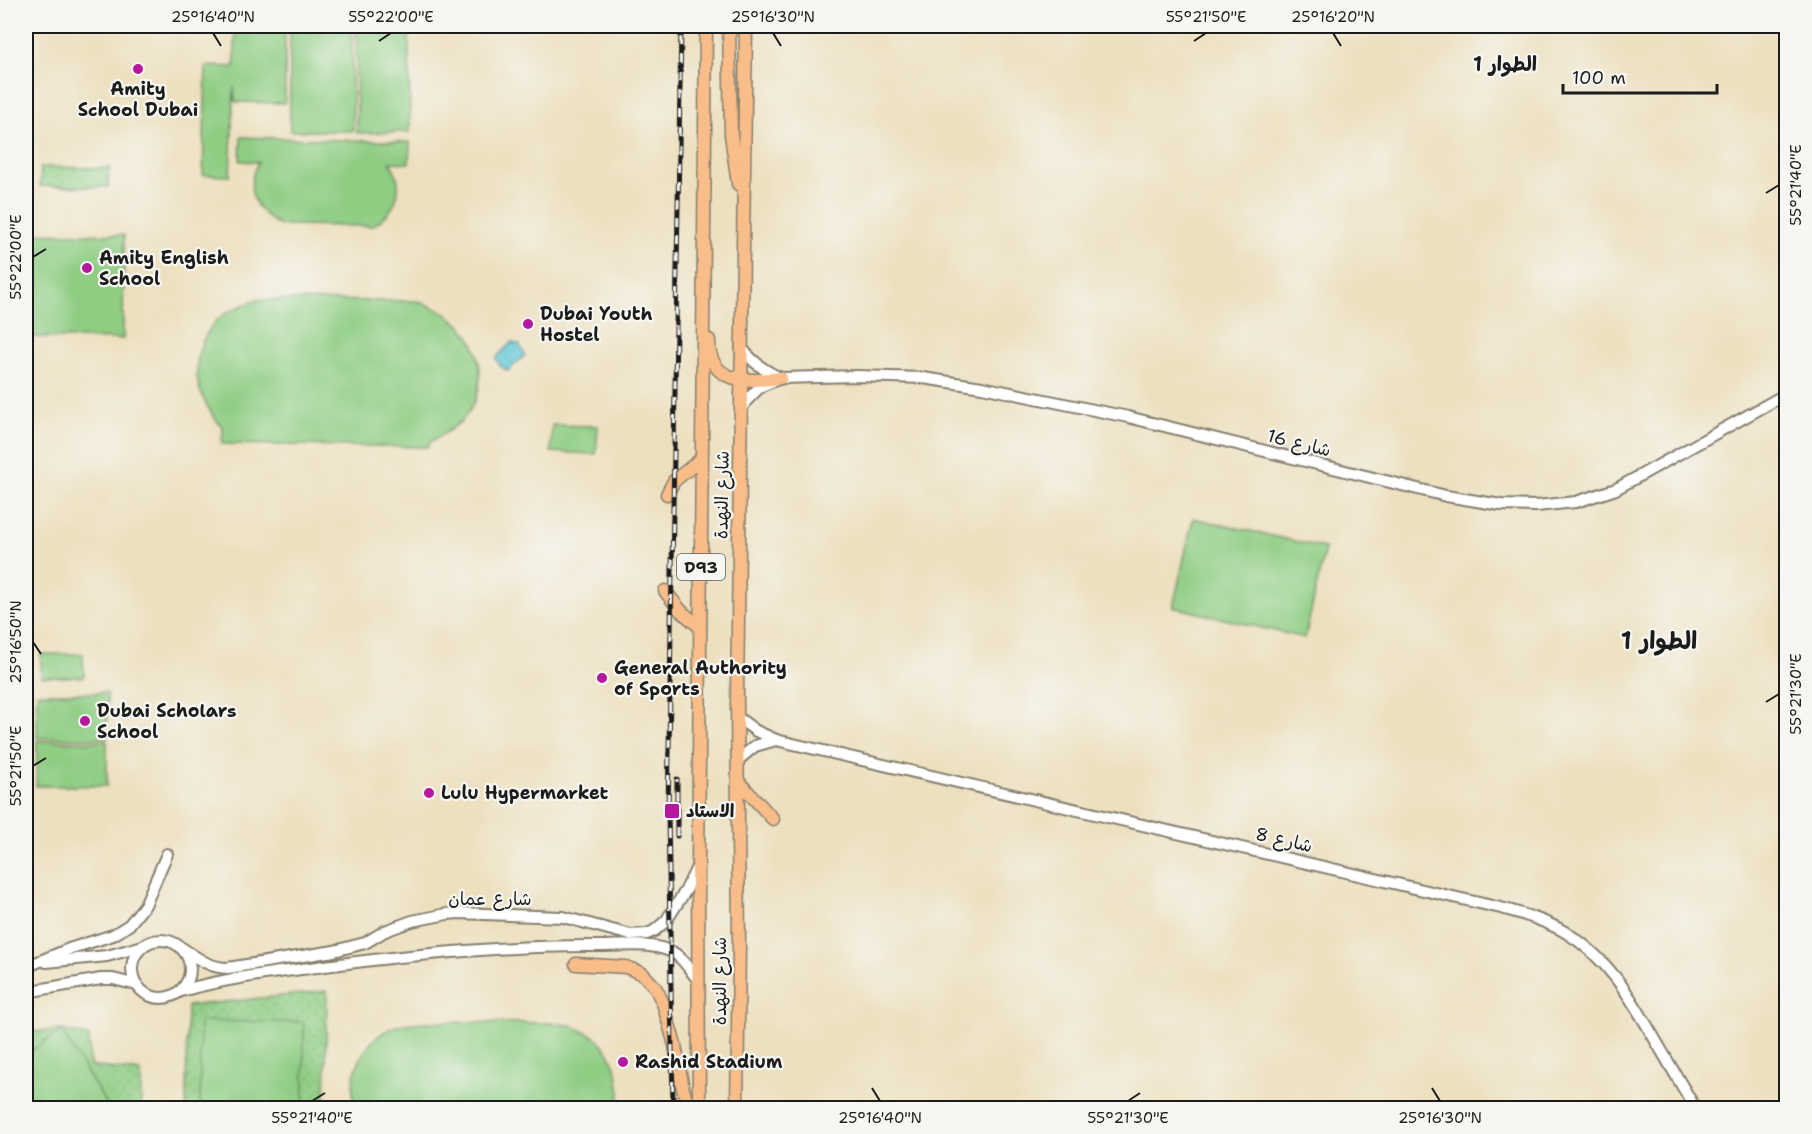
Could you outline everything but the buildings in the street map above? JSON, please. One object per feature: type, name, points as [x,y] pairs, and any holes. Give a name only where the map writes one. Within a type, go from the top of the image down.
[{"type":"main road","name":"شارع النهدة","points":[[699,1108],[698,864],[706,26]]},
{"type":"main road","points":[[729,26],[731,135],[734,162],[744,206]]},
{"type":"main road","name":"شارع النهدة","points":[[737,1108],[739,947],[737,717],[746,26]]},
{"type":"main road","points":[[706,147],[711,190],[710,354],[718,369],[731,378],[741,380],[781,378]]},
{"type":"main road","points":[[667,494],[678,477],[701,459]]},
{"type":"main road","points":[[665,591],[681,611],[700,627]]},
{"type":"main road","points":[[738,781],[773,819]]},
{"type":"main road","points":[[576,964],[626,966],[643,975],[655,987],[663,1004],[672,1035],[689,1108]]},
{"type":"street","points":[[741,347],[747,356],[762,369],[781,378]]},
{"type":"street","name":"شارع 16","points":[[741,410],[746,401],[761,386],[781,378],[879,376],[923,378],[1128,417],[1446,496],[1529,506],[1576,502],[1616,489],[1786,394]]},
{"type":"street","name":"شارع 8","points":[[737,717],[756,731],[776,740],[1505,909],[1538,919],[1566,933],[1590,950],[1609,968],[1625,988],[1695,1108]]},
{"type":"street","points":[[738,760],[755,746],[776,740]]},
{"type":"street","points":[[29,964],[113,935],[129,925],[145,904],[166,854]]},
{"type":"street","name":"شارع عمان","points":[[182,948],[217,968],[228,968],[334,951],[365,943],[385,931],[412,921],[458,913],[563,917],[630,935],[647,934],[666,921],[686,890],[698,864]]},
{"type":"street","points":[[29,964],[107,956],[153,941],[165,940],[182,948],[187,955],[189,978],[181,991]]},
{"type":"street","points":[[143,946],[133,964],[134,978],[137,985],[146,993],[161,998],[200,985],[383,958],[474,950],[582,945],[633,945],[671,951],[681,959],[698,980]]},
{"type":"street","points":[[26,992],[101,979],[113,979],[137,985]]},
{"type":"green space","points":[[235,26],[285,26],[285,103],[235,102],[234,87],[230,176],[203,175],[206,66],[235,67]]},
{"type":"green space","points":[[290,27],[352,27],[353,131],[290,131]]},
{"type":"green space","points":[[356,27],[409,27],[410,132],[357,133]]},
{"type":"green space","points":[[241,137],[410,142],[409,163],[390,162],[398,181],[396,198],[387,214],[372,226],[279,225],[257,205],[252,190],[252,181],[258,162],[240,161]]},
{"type":"green space","points":[[41,167],[109,168],[108,187],[40,186]]},
{"type":"green space","points":[[26,233],[124,235],[123,339],[26,337]]},
{"type":"green space","points":[[258,300],[417,301],[440,311],[463,329],[477,353],[480,380],[472,406],[460,422],[430,442],[428,447],[222,444],[223,428],[203,398],[197,376],[199,353],[207,334],[220,318],[235,308]]},
{"type":"green space","points":[[552,425],[598,426],[596,454],[551,452]]},
{"type":"green space","points":[[1193,518],[1325,548],[1305,638],[1173,607]]},
{"type":"green space","points":[[41,654],[83,654],[84,677],[41,677]]},
{"type":"green space","points":[[26,690],[31,690],[30,743],[26,743]]},
{"type":"green space","points":[[37,693],[107,693],[107,739],[37,738]]},
{"type":"green space","points":[[37,741],[107,742],[107,786],[36,786]]},
{"type":"green space","points":[[327,991],[325,1108],[186,1108],[187,1006]]},
{"type":"green space","points":[[200,1021],[304,1022],[304,1108],[200,1108]]},
{"type":"green space","points":[[424,1022],[571,1025],[597,1038],[609,1053],[617,1072],[620,1093],[617,1108],[355,1108],[353,1082],[361,1057],[368,1047],[388,1030],[400,1025]]},
{"type":"green space","points":[[61,1030],[89,1036],[90,1066],[141,1072],[141,1108],[26,1108],[26,1032]]},
{"type":"green space","points":[[61,1031],[109,1108],[26,1108],[26,1054]]},
{"type":"water","points":[[512,342],[519,344],[525,355],[508,371],[500,366],[496,358]]},
{"type":"railway","points":[[673,1108],[668,812],[681,26]]},
{"type":"railway","points":[[677,779],[677,836]]},
{"type":"place","name":"Amity School Dubai","points":[[138,69]]},
{"type":"place","name":"Amity English School","points":[[87,268]]},
{"type":"place","name":"Dubai Youth Hostel","points":[[528,324]]},
{"type":"place","name":"General Authority of Sports","points":[[602,678]]},
{"type":"place","name":"Dubai Scholars School","points":[[85,721]]},
{"type":"place","name":"Lulu Hypermarket","points":[[429,793]]},
{"type":"place","name":"الاستاد","points":[[672,811]]},
{"type":"place","name":"Rashid Stadium","points":[[623,1062]]},
{"type":"district","name":"الطوار 1","points":[[1505,64]]},
{"type":"district","name":"الطوار 1","points":[[1659,641]]}]
